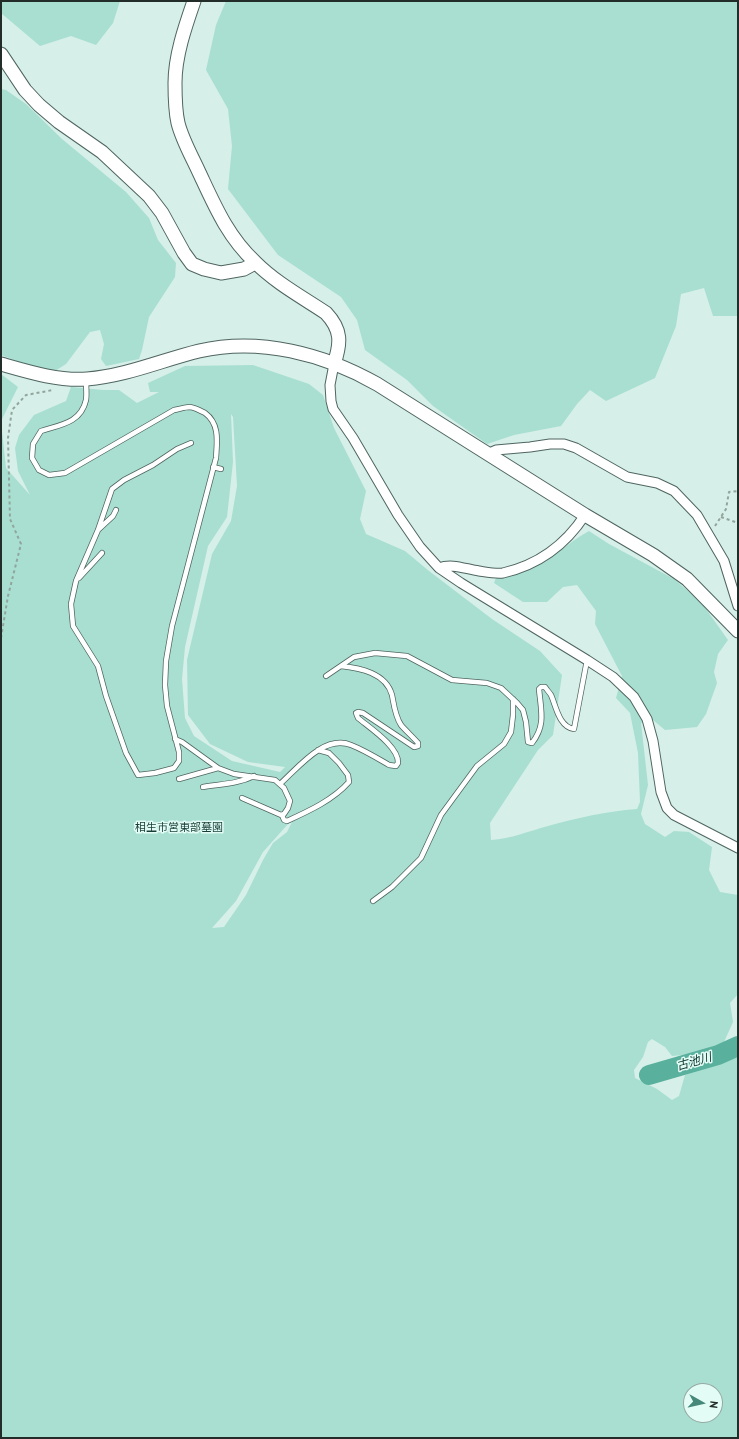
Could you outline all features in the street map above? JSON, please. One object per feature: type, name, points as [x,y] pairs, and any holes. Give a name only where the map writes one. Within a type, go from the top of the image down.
[{"type":"street","points":[[194,1],[178,59],[175,82],[175,103],[178,123],[189,152],[222,220],[236,243],[271,277],[326,313],[333,320],[339,336],[330,385],[333,409],[353,438],[403,522],[420,547],[439,568],[502,609],[587,660],[613,678],[634,698],[647,720],[653,741],[661,792],[668,808],[674,815],[738,848]]},
{"type":"street","points":[[1,54],[25,90],[39,105],[58,122],[102,152],[149,196],[162,213],[184,253],[192,264],[204,269],[221,273],[244,269],[255,263]]},
{"type":"street","points":[[1,364],[42,375],[61,378],[86,379],[121,374],[200,351],[228,347],[267,347],[317,357],[377,384],[585,515],[653,555],[688,579],[737,629]]},
{"type":"street","points":[[487,454],[496,450],[550,444],[564,444],[576,448],[627,477],[657,483],[674,491],[697,515],[724,561],[734,580],[738,606]]},
{"type":"street","points":[[439,568],[452,566],[502,573],[537,561],[560,545],[577,527],[585,515]]},
{"type":"lane","points":[[86,379],[86,400],[80,415],[66,423],[41,431],[33,444],[32,458],[39,470],[49,475],[65,473],[174,410],[191,407],[201,410],[209,416],[216,428],[217,441],[213,467],[172,626],[166,661],[165,684],[167,706],[179,752],[179,761],[174,768],[155,774],[138,775],[126,753],[106,696],[98,666],[73,626],[71,604],[76,581],[98,530],[112,489],[124,480],[153,465],[177,449],[191,443]]},
{"type":"lane","points":[[213,467],[221,469]]},
{"type":"lane","points":[[98,530],[113,516],[116,510]]},
{"type":"lane","points":[[76,581],[102,553]]},
{"type":"lane","points":[[326,676],[354,657],[375,653],[408,656],[452,680],[487,683],[501,688],[523,710],[528,742],[532,744],[538,735],[542,724],[539,689],[541,687],[545,687],[550,694],[563,722],[570,729],[574,729],[587,660]]},
{"type":"lane","points":[[280,784],[312,754],[333,744],[343,743],[350,745],[389,765],[396,766],[398,763],[398,758],[394,751],[358,718],[356,713],[358,712],[363,713],[414,747],[418,746],[418,743],[400,724],[393,707],[391,694],[387,684],[380,677],[368,672],[353,667],[341,666]]},
{"type":"lane","points":[[373,901],[392,887],[421,858],[441,815],[478,766],[504,744],[511,732],[513,699]]},
{"type":"lane","points":[[176,739],[218,768],[234,774],[276,780],[284,788],[290,801],[288,808],[282,815]]},
{"type":"lane","points":[[242,798],[282,815],[284,820],[312,809],[342,790],[349,782],[348,776],[339,763],[329,753],[318,750]]},
{"type":"lane","points":[[179,779],[218,768]]},
{"type":"lane","points":[[203,787],[243,781],[254,776]]},
{"type":"path","points":[[1,638],[8,596],[21,544],[10,519],[8,438],[12,410],[26,395],[59,389],[61,378]]},
{"type":"path","points":[[709,536],[726,509],[729,492],[738,491]]},
{"type":"path","points":[[721,517],[738,523]]},
{"type":"green space","points":[[1,1],[120,1],[113,23],[96,45],[71,36],[40,46],[1,13]]},
{"type":"green space","points":[[226,1],[738,1],[738,321],[737,316],[713,316],[704,288],[681,294],[676,326],[655,378],[606,401],[590,390],[577,404],[561,426],[514,435],[487,444],[433,406],[407,380],[365,350],[357,320],[341,297],[278,255],[228,189],[232,146],[228,109],[206,70],[216,25]]},
{"type":"green space","points":[[1,89],[6,90],[26,104],[62,139],[126,192],[149,218],[158,240],[176,263],[175,277],[149,317],[139,359],[106,366],[101,359],[104,344],[100,330],[90,332],[66,364],[55,371],[19,362],[1,355]]},
{"type":"green space","name":"相生市営東部墓園","points":[[253,365],[309,384],[323,395],[334,428],[366,491],[360,519],[366,534],[405,551],[492,619],[540,651],[562,675],[553,735],[538,750],[490,823],[491,840],[513,836],[592,815],[637,809],[640,802],[638,753],[630,713],[616,698],[622,676],[595,624],[596,611],[577,585],[563,587],[547,602],[523,602],[494,583],[497,575],[536,565],[589,531],[609,544],[674,579],[701,602],[728,640],[718,654],[714,672],[717,683],[706,714],[697,727],[665,730],[653,720],[641,723],[648,785],[641,814],[645,824],[665,837],[674,831],[689,832],[712,847],[709,870],[720,892],[738,895],[738,994],[730,1003],[733,1022],[724,1042],[694,1054],[672,1056],[665,1047],[652,1039],[648,1042],[643,1057],[634,1070],[635,1078],[657,1089],[672,1100],[679,1096],[685,1075],[738,1054],[738,1438],[1,1438],[1,422],[6,468],[30,495],[18,471],[15,448],[19,435],[34,415],[66,401],[71,387],[119,390],[137,403],[159,392],[150,392],[148,383],[185,366]],"holes":[[[231,414],[233,417],[237,486],[231,521],[212,554],[187,660],[188,715],[210,744],[248,762],[285,767],[280,772],[232,761],[194,736],[185,718],[182,679],[185,647],[208,546],[227,517],[233,462]],[[292,822],[287,832],[273,843],[246,895],[224,927],[212,928],[236,901],[263,852],[288,824]]]},
{"type":"green space","points":[[1,374],[18,387],[1,421]]},
{"type":"waterway","name":"古池川","points":[[649,1075],[718,1055],[738,1046]]}]
